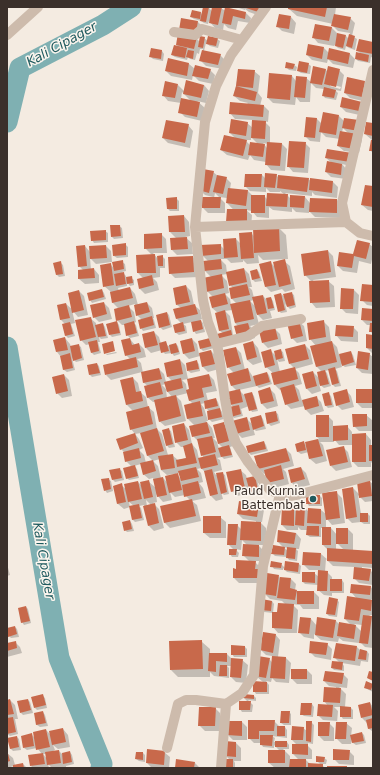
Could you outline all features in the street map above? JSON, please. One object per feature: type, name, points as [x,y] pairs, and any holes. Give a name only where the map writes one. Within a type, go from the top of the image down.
[{"type":"street","points":[[7,35],[38,7]]},
{"type":"street","points":[[266,7],[232,55],[216,86],[205,122],[195,227],[203,300],[208,322],[218,349],[229,422],[236,443],[248,462],[270,490],[280,494],[290,496],[301,494],[373,475]]},
{"type":"street","points":[[174,32],[196,36],[202,29],[242,40]]},
{"type":"street","points":[[346,222],[342,203],[373,70]]},
{"type":"street","points":[[195,227],[346,222],[360,232],[373,236]]},
{"type":"street","points":[[216,344],[248,336],[262,326],[301,319]]},
{"type":"street","points":[[167,748],[178,704],[186,700],[196,700],[226,704],[242,693],[254,675],[263,566],[280,494]]},
{"type":"street","points":[[221,768],[226,704]]},
{"type":"building","points":[[203,7],[209,7],[206,22],[200,21]]},
{"type":"building","points":[[212,7],[222,7],[218,25],[209,23]]},
{"type":"building","points":[[225,7],[246,12],[245,19],[233,16],[231,25],[222,23]]},
{"type":"building","points":[[243,7],[259,7],[258,12]]},
{"type":"building","points":[[288,7],[327,7],[325,17],[288,9]]},
{"type":"building","points":[[192,10],[201,12],[200,19],[190,17]]},
{"type":"building","points":[[279,14],[291,16],[289,29],[276,27]]},
{"type":"building","points":[[334,14],[351,17],[348,30],[331,26]]},
{"type":"building","points":[[181,18],[198,21],[196,33],[179,30]]},
{"type":"building","points":[[315,24],[332,27],[329,41],[312,38]]},
{"type":"building","points":[[178,33],[197,37],[194,49],[176,45]]},
{"type":"building","points":[[337,33],[346,35],[343,48],[335,46]]},
{"type":"building","points":[[349,34],[355,36],[352,48],[346,46]]},
{"type":"building","points":[[200,36],[205,37],[203,48],[198,47]]},
{"type":"building","points":[[208,36],[218,38],[216,46],[206,44]]},
{"type":"building","points":[[359,39],[373,42],[373,54],[356,51]]},
{"type":"building","points":[[308,44],[324,47],[322,59],[306,55]]},
{"type":"building","points":[[174,45],[187,48],[185,58],[171,55]]},
{"type":"building","points":[[151,48],[162,50],[161,59],[149,57]]},
{"type":"building","points":[[329,48],[350,53],[348,64],[327,59]]},
{"type":"building","points":[[188,50],[194,51],[193,59],[186,57]]},
{"type":"building","points":[[202,50],[221,54],[218,65],[199,61]]},
{"type":"building","points":[[356,52],[369,55],[368,62],[355,59]]},
{"type":"building","points":[[168,58],[189,63],[187,76],[165,71]]},
{"type":"building","points":[[299,61],[309,63],[307,73],[297,71]]},
{"type":"building","points":[[286,62],[295,64],[293,69],[285,68]]},
{"type":"building","points":[[195,65],[211,69],[208,79],[192,76]]},
{"type":"building","points":[[313,66],[326,69],[322,85],[310,83]]},
{"type":"building","points":[[328,66],[340,69],[336,87],[324,84]]},
{"type":"building","points":[[238,69],[255,70],[253,88],[236,86]]},
{"type":"building","points":[[269,73],[292,75],[290,100],[267,98]]},
{"type":"building","points":[[296,76],[307,77],[305,98],[294,97]]},
{"type":"building","points":[[347,77],[365,81],[362,97],[344,93]]},
{"type":"building","points":[[186,80],[204,85],[201,98],[183,94]]},
{"type":"building","points":[[165,81],[178,84],[175,98],[162,96]]},
{"type":"building","points":[[236,86],[257,92],[255,101],[233,96]]},
{"type":"building","points":[[324,87],[336,90],[334,98],[322,96]]},
{"type":"building","points":[[342,97],[362,102],[359,111],[340,107]]},
{"type":"building","points":[[181,98],[200,102],[197,117],[178,113]]},
{"type":"building","points":[[230,102],[264,105],[263,117],[229,114]]},
{"type":"building","points":[[323,112],[339,115],[336,135],[319,132]]},
{"type":"building","points":[[306,117],[317,118],[315,138],[304,137]]},
{"type":"building","points":[[344,118],[359,120],[358,131],[342,128]]},
{"type":"building","points":[[231,119],[248,122],[246,136],[229,133]]},
{"type":"building","points":[[166,120],[189,124],[185,143],[162,138]]},
{"type":"building","points":[[252,120],[266,121],[265,139],[251,138]]},
{"type":"building","points":[[366,122],[373,123],[373,136],[364,134]]},
{"type":"building","points":[[340,131],[357,134],[354,149],[337,146]]},
{"type":"building","points":[[224,135],[247,140],[243,156],[220,150]]},
{"type":"building","points":[[371,140],[373,140],[373,151],[369,151]]},
{"type":"building","points":[[289,141],[306,142],[304,168],[287,167]]},
{"type":"building","points":[[250,142],[265,144],[263,157],[248,155]]},
{"type":"building","points":[[267,142],[282,143],[280,166],[265,165]]},
{"type":"building","points":[[327,149],[352,153],[350,162],[325,158]]},
{"type":"building","points":[[327,161],[342,164],[341,175],[325,172]]},
{"type":"building","points":[[203,169],[214,171],[209,193],[198,190]]},
{"type":"building","points":[[265,173],[277,174],[275,188],[264,187]]},
{"type":"building","points":[[245,174],[262,174],[261,187],[244,187]]},
{"type":"building","points":[[217,175],[227,177],[223,194],[213,192]]},
{"type":"building","points":[[278,175],[309,178],[307,192],[277,188]]},
{"type":"building","points":[[310,178],[333,181],[332,193],[309,190]]},
{"type":"building","points":[[365,185],[373,186],[373,207],[361,205]]},
{"type":"building","points":[[228,188],[248,190],[246,206],[226,203]]},
{"type":"building","points":[[267,193],[288,194],[287,207],[266,206]]},
{"type":"building","points":[[251,195],[265,195],[265,213],[251,213]]},
{"type":"building","points":[[290,195],[305,196],[304,208],[290,207]]},
{"type":"building","points":[[177,197],[177,209],[167,209],[166,198]]},
{"type":"building","points":[[202,197],[221,197],[220,208],[202,208]]},
{"type":"building","points":[[310,198],[337,199],[337,213],[309,212]]},
{"type":"building","points":[[227,209],[247,209],[247,223],[226,222]]},
{"type":"building","points":[[184,215],[185,232],[169,232],[168,216]]},
{"type":"building","points":[[110,225],[120,225],[121,236],[111,237]]},
{"type":"building","points":[[279,227],[280,251],[254,253],[253,228]]},
{"type":"building","points":[[106,230],[106,240],[91,241],[90,231]]},
{"type":"building","points":[[252,232],[254,258],[241,259],[239,233]]},
{"type":"building","points":[[162,233],[162,248],[144,249],[144,234]]},
{"type":"building","points":[[187,237],[188,249],[171,250],[170,238]]},
{"type":"building","points":[[236,238],[238,257],[224,258],[223,239]]},
{"type":"building","points":[[357,240],[370,243],[366,259],[354,256],[352,268],[337,266],[339,252],[353,254]]},
{"type":"building","points":[[126,243],[126,255],[113,256],[112,245]]},
{"type":"building","points":[[221,244],[221,254],[201,256],[200,245]]},
{"type":"building","points":[[85,245],[87,266],[78,267],[76,246]]},
{"type":"building","points":[[106,245],[107,258],[90,259],[89,246]]},
{"type":"building","points":[[328,250],[331,272],[304,276],[301,254]]},
{"type":"building","points":[[155,254],[156,273],[137,273],[136,255]]},
{"type":"building","points":[[163,255],[163,266],[158,266],[157,256]]},
{"type":"building","points":[[193,256],[194,272],[169,274],[168,257]]},
{"type":"building","points":[[221,259],[222,269],[204,271],[203,261]]},
{"type":"building","points":[[285,259],[291,284],[279,287],[273,262]]},
{"type":"building","points":[[123,260],[124,269],[114,271],[112,262]]},
{"type":"building","points":[[61,261],[63,274],[56,275],[53,263]]},
{"type":"building","points":[[271,261],[276,285],[265,287],[259,264]]},
{"type":"building","points":[[111,263],[114,285],[103,287],[100,265]]},
{"type":"building","points":[[94,268],[95,278],[78,279],[78,270]]},
{"type":"building","points":[[244,268],[247,282],[229,286],[226,272]]},
{"type":"building","points":[[257,269],[260,278],[252,280],[250,271]]},
{"type":"building","points":[[124,272],[126,284],[116,286],[114,274]]},
{"type":"building","points":[[222,274],[224,288],[206,292],[203,278]]},
{"type":"building","points":[[152,275],[154,285],[139,289],[137,279]]},
{"type":"building","points":[[132,276],[133,283],[127,284],[126,277]]},
{"type":"building","points":[[329,280],[330,302],[310,303],[309,281]]},
{"type":"building","points":[[247,284],[250,295],[231,299],[229,288]]},
{"type":"building","points":[[362,284],[373,285],[373,302],[360,301]]},
{"type":"building","points":[[186,285],[190,302],[176,305],[173,288]]},
{"type":"building","points":[[130,287],[133,298],[112,303],[110,292]]},
{"type":"building","points":[[341,288],[354,289],[353,309],[340,309]]},
{"type":"building","points":[[102,289],[104,297],[89,301],[87,293]]},
{"type":"building","points":[[79,290],[84,310],[72,313],[68,293]]},
{"type":"building","points":[[292,292],[295,305],[287,307],[283,294]]},
{"type":"building","points":[[225,293],[228,304],[212,308],[209,297]]},
{"type":"building","points":[[281,293],[285,310],[278,312],[274,295]]},
{"type":"building","points":[[263,295],[267,313],[257,315],[252,297]]},
{"type":"building","points":[[271,297],[274,308],[268,309],[266,298]]},
{"type":"building","points":[[250,300],[254,319],[235,323],[230,304]]},
{"type":"building","points":[[104,302],[107,314],[93,318],[90,305]]},
{"type":"building","points":[[147,302],[150,312],[136,316],[134,305]]},
{"type":"building","points":[[66,303],[70,318],[60,320],[57,305]]},
{"type":"building","points":[[195,304],[198,314],[176,319],[173,309]]},
{"type":"building","points":[[129,305],[132,317],[116,321],[114,309]]},
{"type":"building","points":[[362,308],[373,309],[373,321],[361,320]]},
{"type":"building","points":[[225,310],[229,329],[219,331],[215,313]]},
{"type":"building","points":[[167,312],[170,325],[159,328],[156,315]]},
{"type":"building","points":[[152,316],[154,325],[140,329],[138,320]]},
{"type":"building","points":[[91,317],[96,337],[80,341],[75,320]]},
{"type":"building","points":[[201,320],[203,329],[193,332],[191,322]]},
{"type":"building","points":[[299,320],[303,336],[291,339],[287,323]]},
{"type":"building","points":[[324,320],[326,337],[309,340],[307,323]]},
{"type":"building","points":[[117,321],[120,333],[109,335],[106,324]]},
{"type":"building","points":[[134,321],[137,333],[126,336],[124,324]]},
{"type":"building","points":[[70,322],[73,334],[65,336],[62,324]]},
{"type":"building","points":[[183,322],[185,331],[175,333],[173,325]]},
{"type":"building","points":[[103,323],[106,336],[98,337],[95,325]]},
{"type":"building","points":[[248,323],[251,333],[237,337],[234,326]]},
{"type":"building","points":[[370,323],[373,323],[373,332],[369,332]]},
{"type":"building","points":[[336,325],[354,326],[353,337],[335,336]]},
{"type":"building","points":[[275,327],[278,339],[262,343],[259,331]]},
{"type":"building","points":[[231,330],[233,339],[219,342],[217,334]]},
{"type":"building","points":[[154,331],[158,345],[145,348],[142,334]]},
{"type":"building","points":[[366,334],[373,335],[373,349],[366,348]]},
{"type":"building","points":[[65,337],[68,350],[56,352],[53,340]]},
{"type":"building","points":[[130,338],[132,345],[139,343],[141,352],[125,356],[121,340]]},
{"type":"building","points":[[192,338],[195,351],[183,354],[180,341]]},
{"type":"building","points":[[210,338],[212,346],[200,349],[198,341]]},
{"type":"building","points":[[97,340],[99,351],[91,353],[88,342]]},
{"type":"building","points":[[113,341],[115,351],[104,354],[102,344]]},
{"type":"building","points":[[166,341],[169,351],[161,353],[159,343]]},
{"type":"building","points":[[253,341],[257,357],[247,360],[243,344]]},
{"type":"building","points":[[332,341],[337,362],[316,367],[310,346]]},
{"type":"building","points":[[176,343],[179,352],[171,354],[169,345]]},
{"type":"building","points":[[79,344],[82,358],[73,361],[70,346]]},
{"type":"building","points":[[305,344],[309,359],[289,364],[285,349]]},
{"type":"building","points":[[236,347],[241,364],[227,368],[223,350]]},
{"type":"building","points":[[271,349],[275,365],[265,368],[261,352]]},
{"type":"building","points":[[281,349],[283,358],[276,360],[274,351]]},
{"type":"building","points":[[211,350],[215,364],[202,367],[199,353]]},
{"type":"building","points":[[351,351],[354,362],[342,366],[339,354]]},
{"type":"building","points":[[358,351],[370,353],[368,370],[356,368]]},
{"type":"building","points":[[70,353],[73,368],[63,370],[60,356]]},
{"type":"building","points":[[136,357],[138,367],[105,375],[103,365]]},
{"type":"building","points":[[180,359],[183,374],[167,377],[164,363]]},
{"type":"building","points":[[197,360],[199,369],[187,371],[186,363]]},
{"type":"building","points":[[97,363],[100,373],[89,375],[87,365]]},
{"type":"building","points":[[295,367],[298,379],[274,385],[271,373]]},
{"type":"building","points":[[335,367],[339,383],[332,385],[328,369]]},
{"type":"building","points":[[159,368],[162,379],[143,383],[141,372]]},
{"type":"building","points":[[248,368],[251,381],[231,386],[227,374]]},
{"type":"building","points":[[325,370],[329,384],[320,386],[317,372]]},
{"type":"building","points":[[313,371],[317,386],[306,389],[302,374]]},
{"type":"building","points":[[267,372],[270,382],[256,386],[253,376]]},
{"type":"building","points":[[64,374],[68,391],[56,394],[52,377]]},
{"type":"building","points":[[209,374],[212,386],[202,388],[204,397],[189,401],[186,390],[189,389],[187,379]]},
{"type":"building","points":[[133,377],[136,392],[141,391],[143,401],[126,405],[120,380]]},
{"type":"building","points":[[181,378],[183,388],[167,392],[164,382]]},
{"type":"building","points":[[160,382],[163,394],[147,398],[144,386]]},
{"type":"building","points":[[294,384],[299,401],[285,405],[280,388]]},
{"type":"building","points":[[270,387],[274,401],[261,404],[258,391]]},
{"type":"building","points":[[240,389],[243,402],[230,405],[227,392]]},
{"type":"building","points":[[347,389],[350,402],[336,406],[333,393]]},
{"type":"building","points":[[356,389],[372,389],[372,403],[356,403]]},
{"type":"building","points":[[252,392],[257,409],[249,411],[244,394]]},
{"type":"building","points":[[329,392],[332,405],[325,406],[322,394]]},
{"type":"building","points":[[176,395],[181,416],[159,422],[154,400]]},
{"type":"building","points":[[317,396],[319,406],[305,410],[302,400]]},
{"type":"building","points":[[216,398],[218,406],[205,409],[204,401]]},
{"type":"building","points":[[200,401],[203,416],[187,419],[184,405]]},
{"type":"building","points":[[239,405],[241,414],[231,417],[229,407]]},
{"type":"building","points":[[149,406],[153,424],[130,430],[126,412]]},
{"type":"building","points":[[220,408],[222,417],[208,420],[207,411]]},
{"type":"building","points":[[276,411],[278,421],[267,424],[265,413]]},
{"type":"building","points":[[352,414],[367,414],[367,426],[353,427]]},
{"type":"building","points":[[261,415],[264,426],[253,430],[250,418]]},
{"type":"building","points":[[316,415],[329,415],[329,437],[316,437]]},
{"type":"building","points":[[247,417],[250,430],[236,434],[232,421]]},
{"type":"building","points":[[207,422],[210,433],[192,437],[189,426]]},
{"type":"building","points":[[224,422],[229,441],[218,444],[213,425]]},
{"type":"building","points":[[184,423],[188,440],[175,443],[172,426]]},
{"type":"building","points":[[348,425],[348,440],[333,441],[333,426]]},
{"type":"building","points":[[157,428],[164,451],[147,456],[140,433]]},
{"type":"building","points":[[169,428],[173,444],[166,446],[162,430]]},
{"type":"building","points":[[135,433],[138,443],[120,450],[116,439]]},
{"type":"building","points":[[366,433],[366,462],[352,462],[352,434]]},
{"type":"building","points":[[212,436],[216,452],[201,456],[197,439]]},
{"type":"building","points":[[318,439],[323,456],[309,459],[305,442]]},
{"type":"building","points":[[264,441],[266,449],[248,453],[246,446]]},
{"type":"building","points":[[304,441],[306,450],[297,452],[295,444]]},
{"type":"building","points":[[192,443],[197,463],[177,467],[176,460],[186,458],[183,446]]},
{"type":"building","points":[[229,445],[232,455],[221,457],[218,448]]},
{"type":"building","points":[[369,445],[373,445],[373,461],[369,461]]},
{"type":"building","points":[[344,446],[348,462],[330,466],[326,450]]},
{"type":"building","points":[[139,448],[141,458],[125,462],[123,452]]},
{"type":"building","points":[[286,448],[290,461],[258,469],[254,456]]},
{"type":"building","points":[[173,454],[175,468],[161,470],[158,456]]},
{"type":"building","points":[[215,454],[218,465],[201,469],[198,458]]},
{"type":"building","points":[[153,460],[156,471],[143,475],[140,463]]},
{"type":"building","points":[[135,465],[138,476],[126,479],[123,468]]},
{"type":"building","points":[[281,465],[284,479],[267,483],[264,470]]},
{"type":"building","points":[[196,467],[199,477],[181,481],[178,471]]},
{"type":"building","points":[[301,467],[305,479],[291,483],[288,470]]},
{"type":"building","points":[[120,468],[122,478],[112,480],[109,470]]},
{"type":"building","points":[[212,469],[218,494],[210,496],[204,471]]},
{"type":"building","points":[[241,469],[245,488],[231,492],[226,472]]},
{"type":"building","points":[[223,472],[227,492],[221,494],[216,473]]},
{"type":"building","points":[[178,473],[182,490],[169,493],[165,476]]},
{"type":"building","points":[[255,476],[258,490],[250,492],[246,478]]},
{"type":"building","points":[[163,477],[167,495],[157,497],[153,479]]},
{"type":"building","points":[[109,478],[111,489],[104,491],[101,479]]},
{"type":"building","points":[[149,480],[153,497],[144,499],[140,482]]},
{"type":"building","points":[[370,480],[372,496],[359,498],[357,482]]},
{"type":"building","points":[[138,481],[142,499],[128,502],[124,484]]},
{"type":"building","points":[[198,481],[201,493],[184,497],[182,485]]},
{"type":"building","points":[[122,483],[126,502],[117,504],[113,486]]},
{"type":"building","points":[[353,487],[357,517],[346,519],[342,489]]},
{"type":"building","points":[[337,491],[340,518],[326,520],[322,493]]},
{"type":"building","name":"Paud Kurnia Battembat","points":[[306,494],[320,495],[320,504],[306,504]]},
{"type":"building","points":[[192,499],[196,516],[164,523],[160,506]]},
{"type":"building","points":[[239,501],[259,504],[257,517],[237,514]]},
{"type":"building","points":[[155,503],[159,523],[148,526],[143,506]]},
{"type":"building","points":[[139,504],[142,518],[132,520],[129,506]]},
{"type":"building","points":[[282,506],[294,507],[294,526],[281,525]]},
{"type":"building","points":[[296,507],[305,507],[304,526],[295,525]]},
{"type":"building","points":[[308,508],[321,509],[321,524],[307,523]]},
{"type":"building","points":[[360,513],[368,513],[368,522],[360,522]]},
{"type":"building","points":[[203,516],[221,516],[221,533],[203,533]]},
{"type":"building","points":[[130,520],[132,529],[124,531],[122,522]]},
{"type":"building","points":[[241,521],[261,522],[261,541],[240,540]]},
{"type":"building","points":[[228,524],[238,524],[236,545],[227,545]]},
{"type":"building","points":[[307,526],[319,526],[319,536],[306,535]]},
{"type":"building","points":[[322,527],[331,527],[331,545],[322,545]]},
{"type":"building","points":[[336,528],[348,528],[348,544],[336,544]]},
{"type":"building","points":[[278,530],[296,533],[294,544],[277,542]]},
{"type":"building","points":[[243,544],[259,545],[259,557],[242,556]]},
{"type":"building","points":[[273,545],[285,547],[284,555],[271,554]]},
{"type":"building","points":[[287,547],[296,548],[295,559],[286,558]]},
{"type":"building","points":[[327,548],[373,551],[373,564],[327,561]]},
{"type":"building","points":[[229,549],[237,549],[236,555],[229,555]]},
{"type":"building","points":[[303,552],[321,553],[320,566],[302,565]]},
{"type":"building","points":[[236,560],[256,561],[255,569],[259,569],[259,578],[233,578],[233,568],[236,569]]},
{"type":"building","points":[[271,561],[282,563],[281,568],[270,567]]},
{"type":"building","points":[[285,561],[299,563],[298,572],[284,570]]},
{"type":"building","points":[[354,567],[371,569],[369,581],[353,579]]},
{"type":"building","points":[[318,570],[328,571],[327,591],[317,591]]},
{"type":"building","points":[[302,572],[315,572],[315,583],[302,582]]},
{"type":"building","points":[[267,573],[279,575],[276,596],[264,594]]},
{"type":"building","points":[[280,577],[291,578],[290,588],[297,590],[295,600],[277,598]]},
{"type":"building","points":[[330,579],[342,579],[342,591],[330,591]]},
{"type":"building","points":[[351,584],[371,586],[370,595],[350,593]]},
{"type":"building","points":[[297,591],[314,591],[314,604],[297,604]]},
{"type":"building","points":[[347,596],[372,600],[371,611],[361,609],[359,621],[344,619]]},
{"type":"building","points":[[329,597],[338,599],[335,615],[326,614]]},
{"type":"building","points":[[262,599],[272,601],[271,611],[260,610]]},
{"type":"building","points":[[278,603],[294,604],[292,629],[272,628],[272,612],[277,612]]},
{"type":"building","points":[[26,606],[30,621],[21,623],[18,608]]},
{"type":"building","points":[[363,615],[372,616],[368,644],[359,643]]},
{"type":"building","points":[[300,617],[311,618],[309,634],[298,633]]},
{"type":"building","points":[[317,617],[336,620],[333,638],[315,635]]},
{"type":"building","points":[[339,622],[356,625],[354,639],[337,636]]},
{"type":"building","points":[[15,626],[17,634],[8,637],[7,628]]},
{"type":"building","points":[[263,632],[276,634],[273,653],[260,650]]},
{"type":"building","points":[[202,640],[203,669],[170,670],[169,641]]},
{"type":"building","points":[[16,641],[17,648],[7,651],[7,643]]},
{"type":"building","points":[[310,641],[328,643],[326,655],[309,653]]},
{"type":"building","points":[[336,643],[357,646],[355,661],[333,658]]},
{"type":"building","points":[[231,645],[245,646],[245,655],[231,655]]},
{"type":"building","points":[[360,649],[367,651],[366,660],[358,659]]},
{"type":"building","points":[[209,653],[227,653],[227,662],[216,661],[216,672],[208,671]]},
{"type":"building","points":[[258,656],[270,658],[266,678],[255,676]]},
{"type":"building","points":[[272,656],[286,657],[285,679],[270,678]]},
{"type":"building","points":[[231,658],[243,659],[241,678],[230,677]]},
{"type":"building","points":[[332,661],[343,662],[342,670],[331,668]]},
{"type":"building","points":[[220,665],[227,665],[227,676],[219,676]]},
{"type":"building","points":[[291,669],[307,669],[307,679],[291,679]]},
{"type":"building","points":[[325,671],[344,673],[342,684],[323,681]]},
{"type":"building","points":[[369,671],[373,672],[373,681],[367,678]]},
{"type":"building","points":[[253,681],[267,682],[267,692],[253,692]]},
{"type":"building","points":[[366,681],[373,684],[371,690],[364,688]]},
{"type":"building","points":[[324,687],[341,688],[340,703],[323,702]]},
{"type":"building","points":[[43,694],[46,705],[34,708],[31,697]]},
{"type":"building","points":[[243,694],[254,695],[254,699],[243,698]]},
{"type":"building","points":[[10,699],[14,714],[7,715],[7,700]]},
{"type":"building","points":[[28,699],[31,710],[20,713],[17,701]]},
{"type":"building","points":[[239,701],[251,701],[250,710],[239,710]]},
{"type":"building","points":[[370,702],[373,715],[361,718],[358,705]]},
{"type":"building","points":[[301,703],[312,703],[311,715],[300,715]]},
{"type":"building","points":[[318,704],[333,705],[332,717],[317,716]]},
{"type":"building","points":[[340,706],[351,707],[351,717],[340,717]]},
{"type":"building","points":[[199,707],[216,707],[215,726],[198,726]]},
{"type":"building","points":[[43,711],[46,723],[36,725],[34,713]]},
{"type":"building","points":[[281,711],[290,711],[289,723],[280,723]]},
{"type":"building","points":[[13,717],[16,732],[7,734],[7,718]]},
{"type":"building","points":[[373,718],[373,728],[368,729],[366,720]]},
{"type":"building","points":[[248,720],[275,720],[274,731],[259,731],[259,739],[248,739]]},
{"type":"building","points":[[228,721],[242,721],[242,736],[227,735]]},
{"type":"building","points":[[306,721],[312,721],[311,742],[306,741]]},
{"type":"building","points":[[318,722],[330,722],[329,736],[318,736]]},
{"type":"building","points":[[336,722],[347,722],[346,739],[335,739]]},
{"type":"building","points":[[277,726],[285,726],[285,736],[277,736]]},
{"type":"building","points":[[292,726],[304,727],[303,740],[291,740]]},
{"type":"building","points":[[63,728],[66,742],[52,745],[49,731]]},
{"type":"building","points":[[46,729],[50,747],[36,750],[33,732]]},
{"type":"building","points":[[362,732],[364,741],[352,743],[350,735]]},
{"type":"building","points":[[32,733],[34,746],[23,748],[21,736]]},
{"type":"building","points":[[260,735],[273,735],[272,746],[260,745]]},
{"type":"building","points":[[17,736],[19,747],[10,749],[7,738]]},
{"type":"building","points":[[225,741],[236,742],[236,757],[225,756]]},
{"type":"building","points":[[275,741],[287,741],[287,747],[275,747]]},
{"type":"building","points":[[292,744],[308,744],[308,755],[292,754]]},
{"type":"building","points":[[147,749],[165,751],[164,765],[146,763]]},
{"type":"building","points":[[333,749],[350,750],[349,760],[333,760]]},
{"type":"building","points":[[7,750],[10,761],[7,762]]},
{"type":"building","points":[[59,750],[61,763],[47,765],[45,752]]},
{"type":"building","points":[[268,750],[285,750],[285,763],[268,763]]},
{"type":"building","points":[[70,751],[72,762],[63,764],[62,753]]},
{"type":"building","points":[[136,752],[143,752],[143,760],[135,759]]},
{"type":"building","points":[[43,753],[45,764],[30,766],[28,755]]},
{"type":"building","points":[[316,756],[325,757],[324,762],[316,762]]},
{"type":"building","points":[[176,759],[195,762],[194,768],[175,768]]},
{"type":"building","points":[[223,759],[233,759],[233,767],[222,767]]},
{"type":"building","points":[[290,759],[306,759],[306,768],[289,768]]},
{"type":"building","points":[[23,763],[24,768],[13,768],[13,765]]},
{"type":"building","points":[[308,763],[323,764],[323,768],[308,768]]},
{"type":"building","points":[[327,766],[347,766],[347,768],[327,768]]},
{"type":"waterway","name":"Kali Cipager","points":[[7,122],[20,68],[103,25],[131,7]]},
{"type":"waterway","name":"Kali Cipager","points":[[7,347],[59,658],[102,764],[101,768]]},
{"type":"place","name":"Paud Kurnia Battembat","points":[[313,499]]}]
